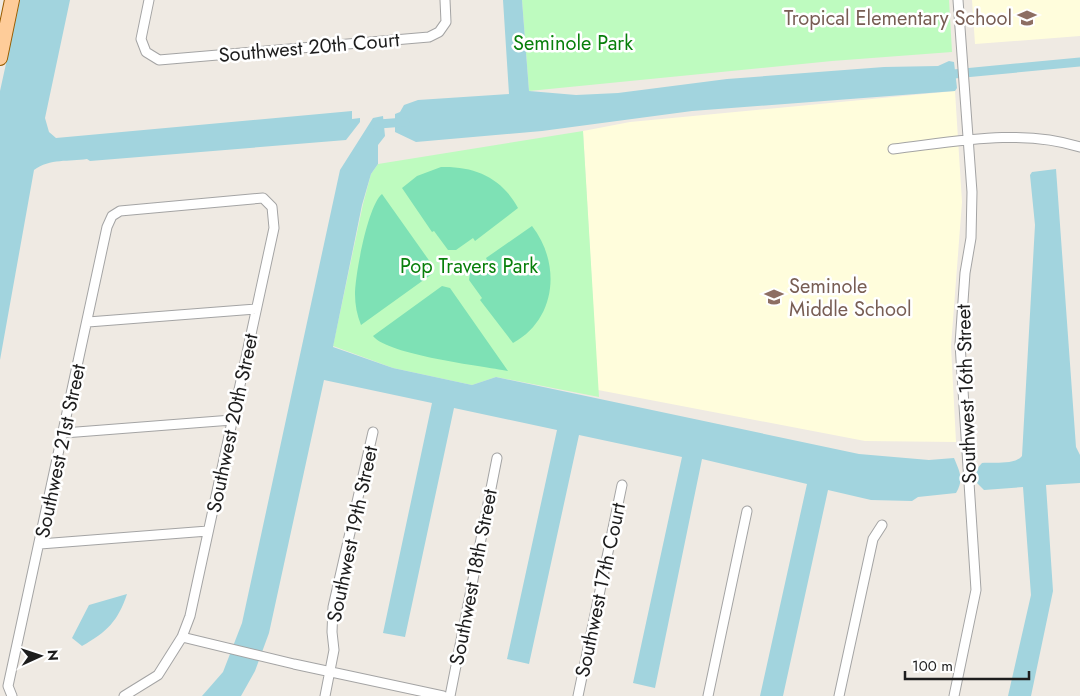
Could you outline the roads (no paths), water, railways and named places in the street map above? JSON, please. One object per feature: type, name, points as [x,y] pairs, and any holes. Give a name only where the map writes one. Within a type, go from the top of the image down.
[{"type":"main road","points":[[0,58],[12,0]]},
{"type":"street","name":"Southwest 20th Court","points":[[148,0],[141,39],[146,52],[159,60],[429,37],[439,32],[446,22],[445,0]]},
{"type":"street","name":"Southwest 16th Street","points":[[954,696],[976,590],[960,344],[965,273],[971,238],[972,192],[970,140],[958,0]]},
{"type":"street","points":[[893,149],[970,140],[1022,137],[1058,140],[1080,147]]},
{"type":"street","name":"Southwest 20th Street","points":[[112,216],[120,211],[263,198],[272,207],[274,228],[190,616],[182,638],[158,675],[124,696]]},
{"type":"street","name":"Southwest 21st Street","points":[[12,696],[8,686],[107,228],[112,216]]},
{"type":"street","points":[[88,322],[256,309]]},
{"type":"street","points":[[64,433],[232,420]]},
{"type":"street","name":"Southwest 19th Street","points":[[325,696],[334,650],[332,632],[333,607],[372,432]]},
{"type":"street","name":"Southwest 18th Street","points":[[450,696],[497,458]]},
{"type":"street","name":"Southwest 17th Court","points":[[578,696],[622,485]]},
{"type":"street","points":[[708,696],[747,511]]},
{"type":"street","points":[[839,696],[873,538],[882,525]]},
{"type":"street","points":[[40,544],[208,531]]},
{"type":"street","points":[[182,638],[443,696]]},
{"type":"water","points":[[20,0],[70,0],[45,118],[49,132],[56,138],[352,111],[352,119],[360,118],[360,122],[346,140],[90,161],[87,159],[60,161],[40,166],[34,170],[0,360],[0,91]]},
{"type":"water","points":[[503,0],[522,0],[529,91],[576,95],[618,93],[727,79],[884,67],[938,66],[949,61],[954,62],[957,88],[955,91],[692,111],[542,131],[416,142],[395,132],[395,114],[400,112],[404,105],[418,100],[509,94]]},
{"type":"water","points":[[383,116],[385,136],[378,145],[378,164],[371,174],[362,205],[333,347],[393,368],[472,385],[496,377],[859,454],[929,460],[954,458],[960,476],[960,484],[956,493],[918,497],[912,501],[871,500],[828,490],[783,696],[760,696],[807,484],[702,459],[655,688],[633,683],[682,457],[579,435],[529,664],[507,659],[557,430],[454,408],[405,637],[383,633],[432,403],[324,380],[269,633],[255,671],[241,696],[202,696],[223,672],[242,623],[340,170],[373,118]]},
{"type":"water","points":[[1056,169],[1076,447],[1080,455],[1080,483],[1046,485],[1053,591],[1031,696],[1008,696],[1031,595],[1023,487],[984,490],[976,482],[975,471],[982,463],[1009,462],[1022,456],[1035,225],[1030,175],[1032,172]]},
{"type":"water","points":[[127,594],[120,612],[105,631],[82,646],[72,638],[89,605]]},
{"type":"waterway","points":[[943,75],[1080,62]]},
{"type":"waterway","points":[[378,131],[379,124],[405,122]]},
{"type":"place","name":"Tropical Elementary School","points":[[1027,18]]},
{"type":"place","name":"Seminole Middle School","points":[[774,297]]},
{"type":"park label","name":"Seminole Park","points":[[573,43]]},
{"type":"park label","name":"Pop Travers Park","points":[[469,266]]}]
